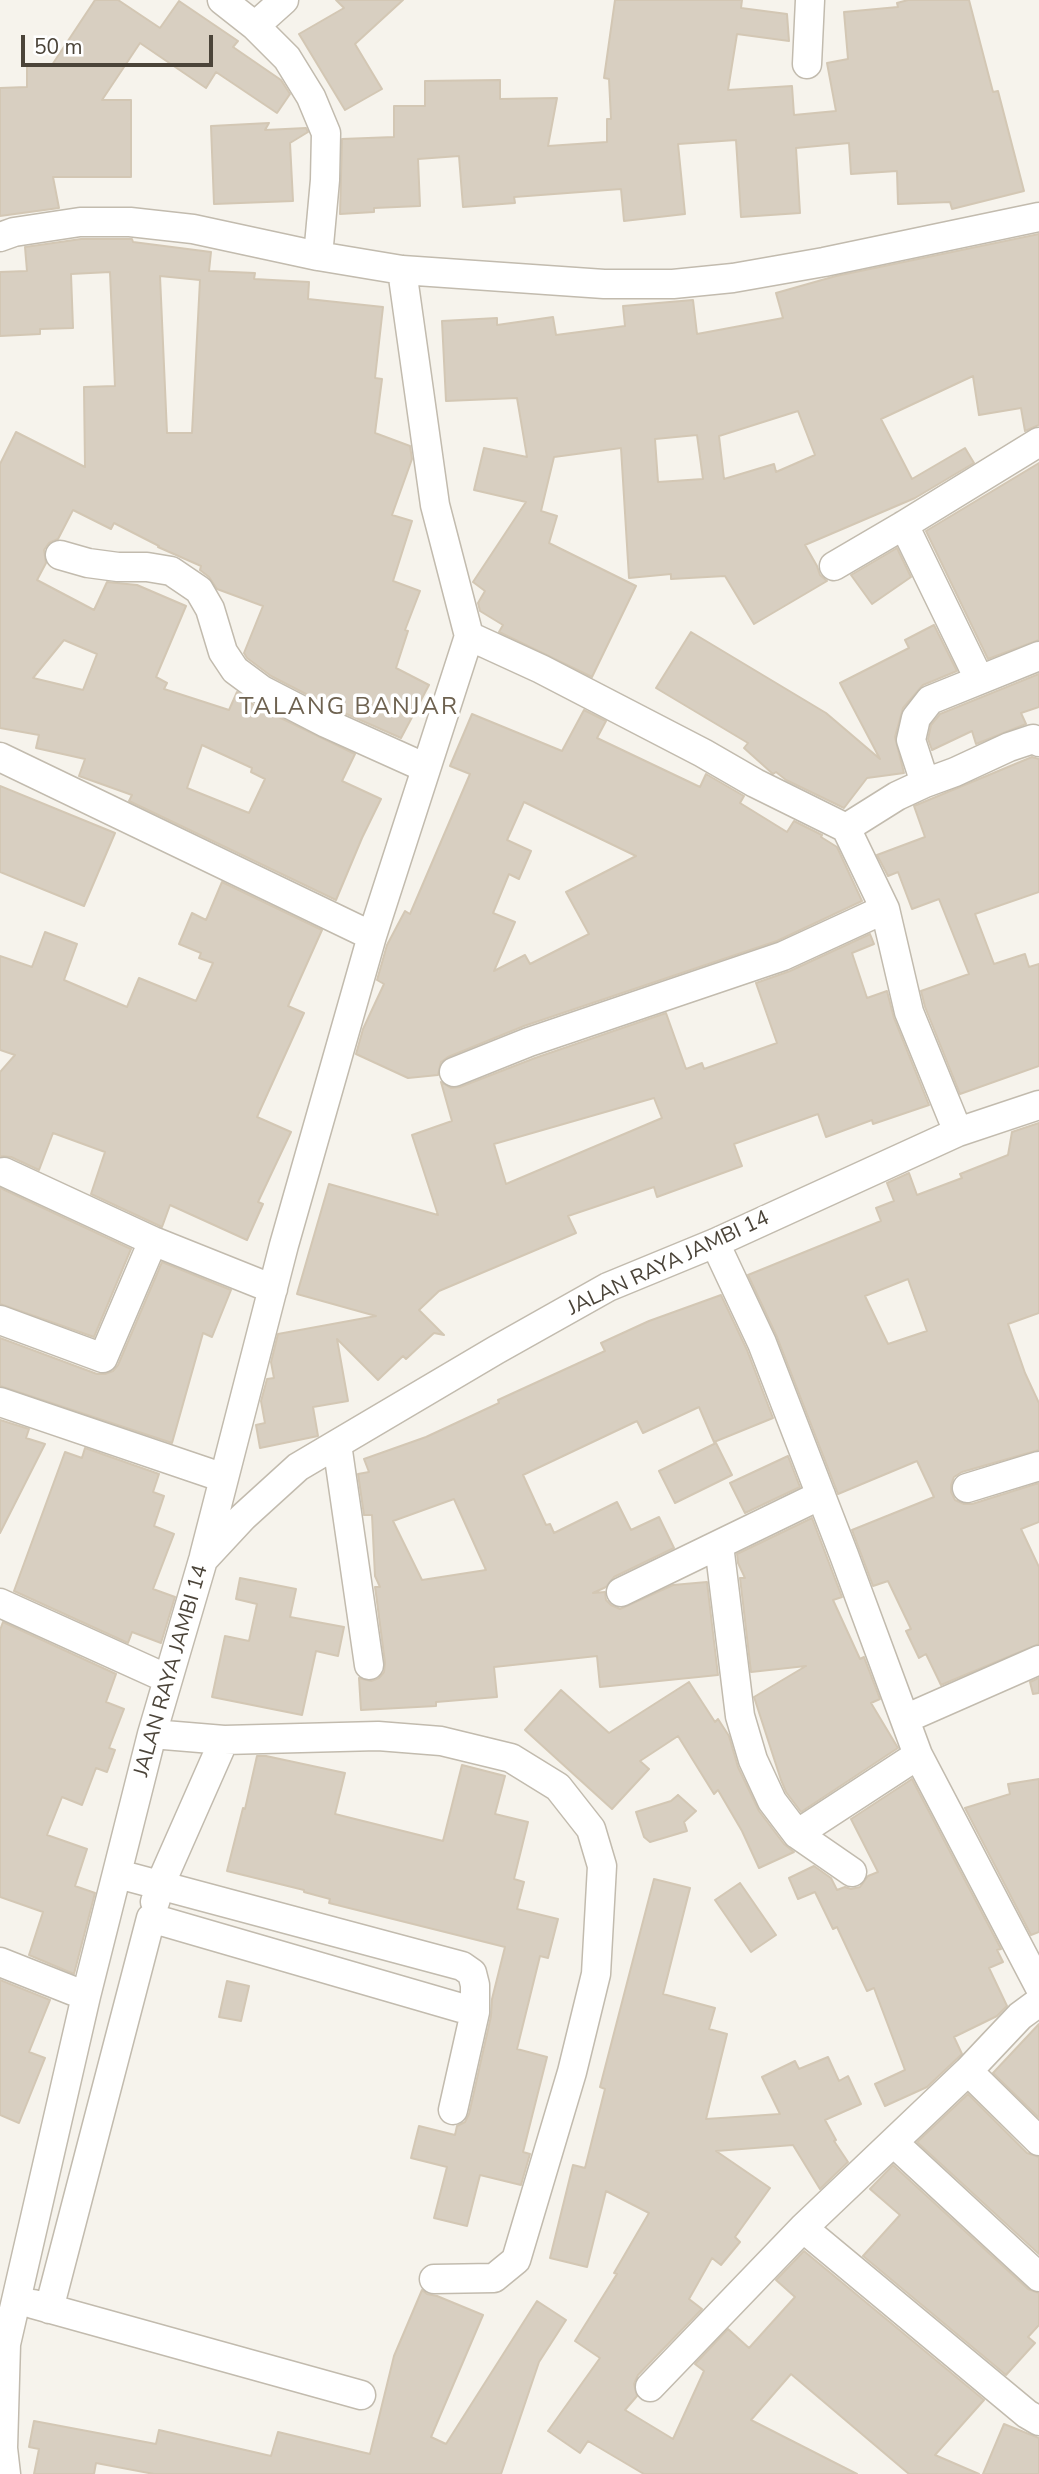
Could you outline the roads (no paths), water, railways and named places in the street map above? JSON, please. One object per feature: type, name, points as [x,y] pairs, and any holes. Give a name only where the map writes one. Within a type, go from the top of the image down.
[{"type":"street","points":[[222,0],[255,26],[287,58],[311,97],[326,133],[325,180],[317,256]]},
{"type":"street","points":[[255,26],[284,0]]},
{"type":"street","points":[[807,64],[810,0]]},
{"type":"street","points":[[0,236],[80,222],[130,222],[193,229],[317,256],[402,270],[604,284],[673,284],[733,278],[824,262],[1039,217]]},
{"type":"street","points":[[203,1560],[273,1289],[372,936],[469,636],[435,505],[402,270]]},
{"type":"street","points":[[834,566],[1039,442]]},
{"type":"street","points":[[904,525],[979,678]]},
{"type":"street","points":[[60,555],[88,563],[171,571],[199,590],[210,609],[223,652],[235,670],[262,690],[326,723],[426,768]]},
{"type":"street","points":[[469,636],[564,681],[755,783],[846,828],[885,909],[909,1012],[958,1132]]},
{"type":"street","points":[[925,783],[911,740],[916,718],[930,700],[1039,656]]},
{"type":"street","points":[[846,828],[897,796],[925,783],[1009,747],[1033,739],[1039,742]]},
{"type":"street","points":[[0,757],[372,936]]},
{"type":"street","points":[[454,1072],[528,1042],[783,956],[885,909]]},
{"type":"street","name":"JALAN RAYA JAMBI 14","points":[[6,2474],[3,2448],[3,2344],[17,2300],[86,1996],[152,1734],[203,1560],[243,1517],[298,1468],[608,1287],[715,1243],[958,1132],[1039,1105]]},
{"type":"street","points":[[4,1172],[153,1241],[273,1289]]},
{"type":"street","points":[[0,1320],[103,1358],[153,1241]]},
{"type":"street","points":[[715,1243],[762,1343],[918,1755],[1039,1986]]},
{"type":"street","points":[[0,1402],[224,1478]]},
{"type":"street","points":[[337,1444],[369,1665]]},
{"type":"street","points":[[967,1488],[1039,1466]]},
{"type":"street","points":[[621,1592],[821,1495]]},
{"type":"street","points":[[719,1545],[740,1716],[753,1760],[772,1801],[797,1834],[852,1872]]},
{"type":"street","points":[[0,1604],[168,1679]]},
{"type":"street","points":[[905,1720],[1039,1660]]},
{"type":"street","points":[[152,1734],[224,1740],[378,1736],[441,1741],[511,1758],[558,1787],[591,1829],[602,1866],[596,1974],[572,2073],[516,2260],[494,2278],[434,2279]]},
{"type":"street","points":[[49,2309],[160,1885],[224,1740]]},
{"type":"street","points":[[797,1834],[918,1755]]},
{"type":"street","points":[[118,1874],[462,1966],[472,1973],[475,2012],[453,2110]]},
{"type":"street","points":[[151,1917],[475,2012]]},
{"type":"street","points":[[0,1962],[86,1996]]},
{"type":"street","points":[[650,2387],[803,2228],[968,2071],[1020,2016],[1039,2002]]},
{"type":"street","points":[[968,2071],[1039,2141]]},
{"type":"street","points":[[894,2143],[1039,2277]]},
{"type":"street","points":[[803,2228],[1027,2414],[1039,2421]]},
{"type":"street","points":[[17,2300],[361,2395]]},
{"type":"district","name":"TALANG BANJAR","points":[[349,708]]}]
